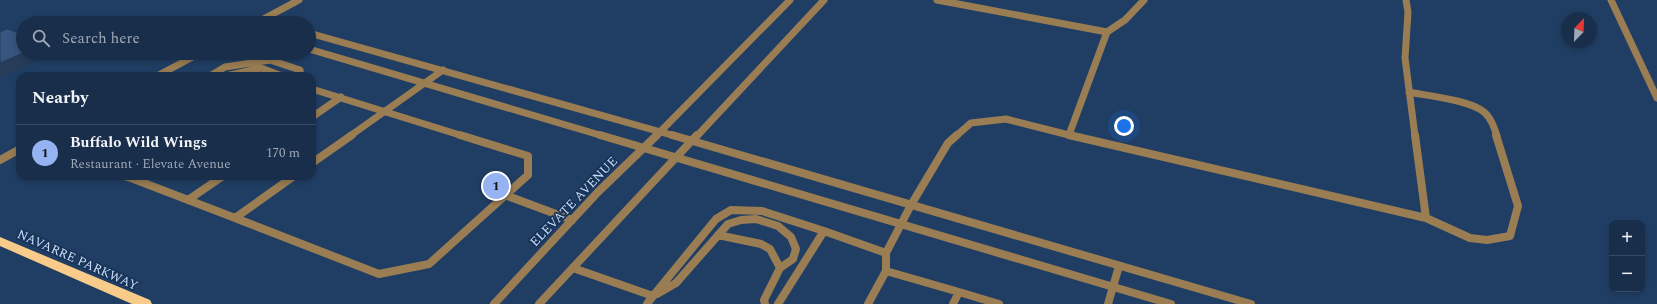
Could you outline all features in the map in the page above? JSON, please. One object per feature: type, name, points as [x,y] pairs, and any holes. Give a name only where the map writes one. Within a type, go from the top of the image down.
[{"type":"highway","name":"NAVARRE PARKWAY","points":[[0,241],[145,304]]},
{"type":"street","points":[[269,16],[299,0]]},
{"type":"street","name":"ELEVATE AVENUE","points":[[494,304],[598,192],[661,131],[790,0]]},
{"type":"street","points":[[539,304],[824,0]]},
{"type":"street","points":[[937,0],[1107,32]]},
{"type":"street","points":[[1069,135],[1107,32],[1125,20],[1144,0]]},
{"type":"street","points":[[1406,0],[1408,12],[1405,58],[1426,218]]},
{"type":"street","points":[[1611,0],[1657,98]]},
{"type":"street","points":[[316,35],[661,131],[692,142],[1251,304]]},
{"type":"street","points":[[316,51],[1171,304]]},
{"type":"street","points":[[164,72],[187,60]]},
{"type":"street","points":[[217,72],[225,67],[270,60],[300,70],[300,72]]},
{"type":"street","points":[[244,72],[261,68],[272,72]]},
{"type":"street","points":[[316,160],[443,70]]},
{"type":"street","points":[[135,180],[379,274],[429,264],[528,175],[528,156],[316,90]]},
{"type":"street","points":[[868,304],[886,271],[886,253],[902,225],[911,205],[948,143],[971,123],[1006,119],[1426,218],[1470,238],[1487,240],[1510,236],[1518,206],[1493,124],[1484,112],[1472,105],[1409,92]]},
{"type":"street","points":[[316,114],[341,97]]},
{"type":"street","points":[[0,160],[16,151]]},
{"type":"street","points":[[188,200],[217,180]]},
{"type":"street","points":[[236,218],[288,180]]},
{"type":"street","points":[[505,195],[572,220]]},
{"type":"street","points":[[650,300],[716,219],[731,210],[762,211],[886,253]]},
{"type":"street","points":[[650,300],[676,283],[728,224],[741,220],[756,220],[778,226],[790,237],[796,249],[793,258],[780,268],[764,300],[765,304]]},
{"type":"street","points":[[778,304],[824,231]]},
{"type":"street","points":[[718,235],[761,244],[770,250],[780,268]]},
{"type":"street","points":[[1108,304],[1119,266]]},
{"type":"street","points":[[573,268],[650,300]]},
{"type":"street","points":[[886,271],[999,304]]},
{"type":"street","points":[[953,304],[959,292]]},
{"type":"building","points":[[7,29],[16,32],[16,56],[0,63],[0,32]]},
{"type":"place","name":"Buffalo Wild Wings","points":[[496,186]]}]
